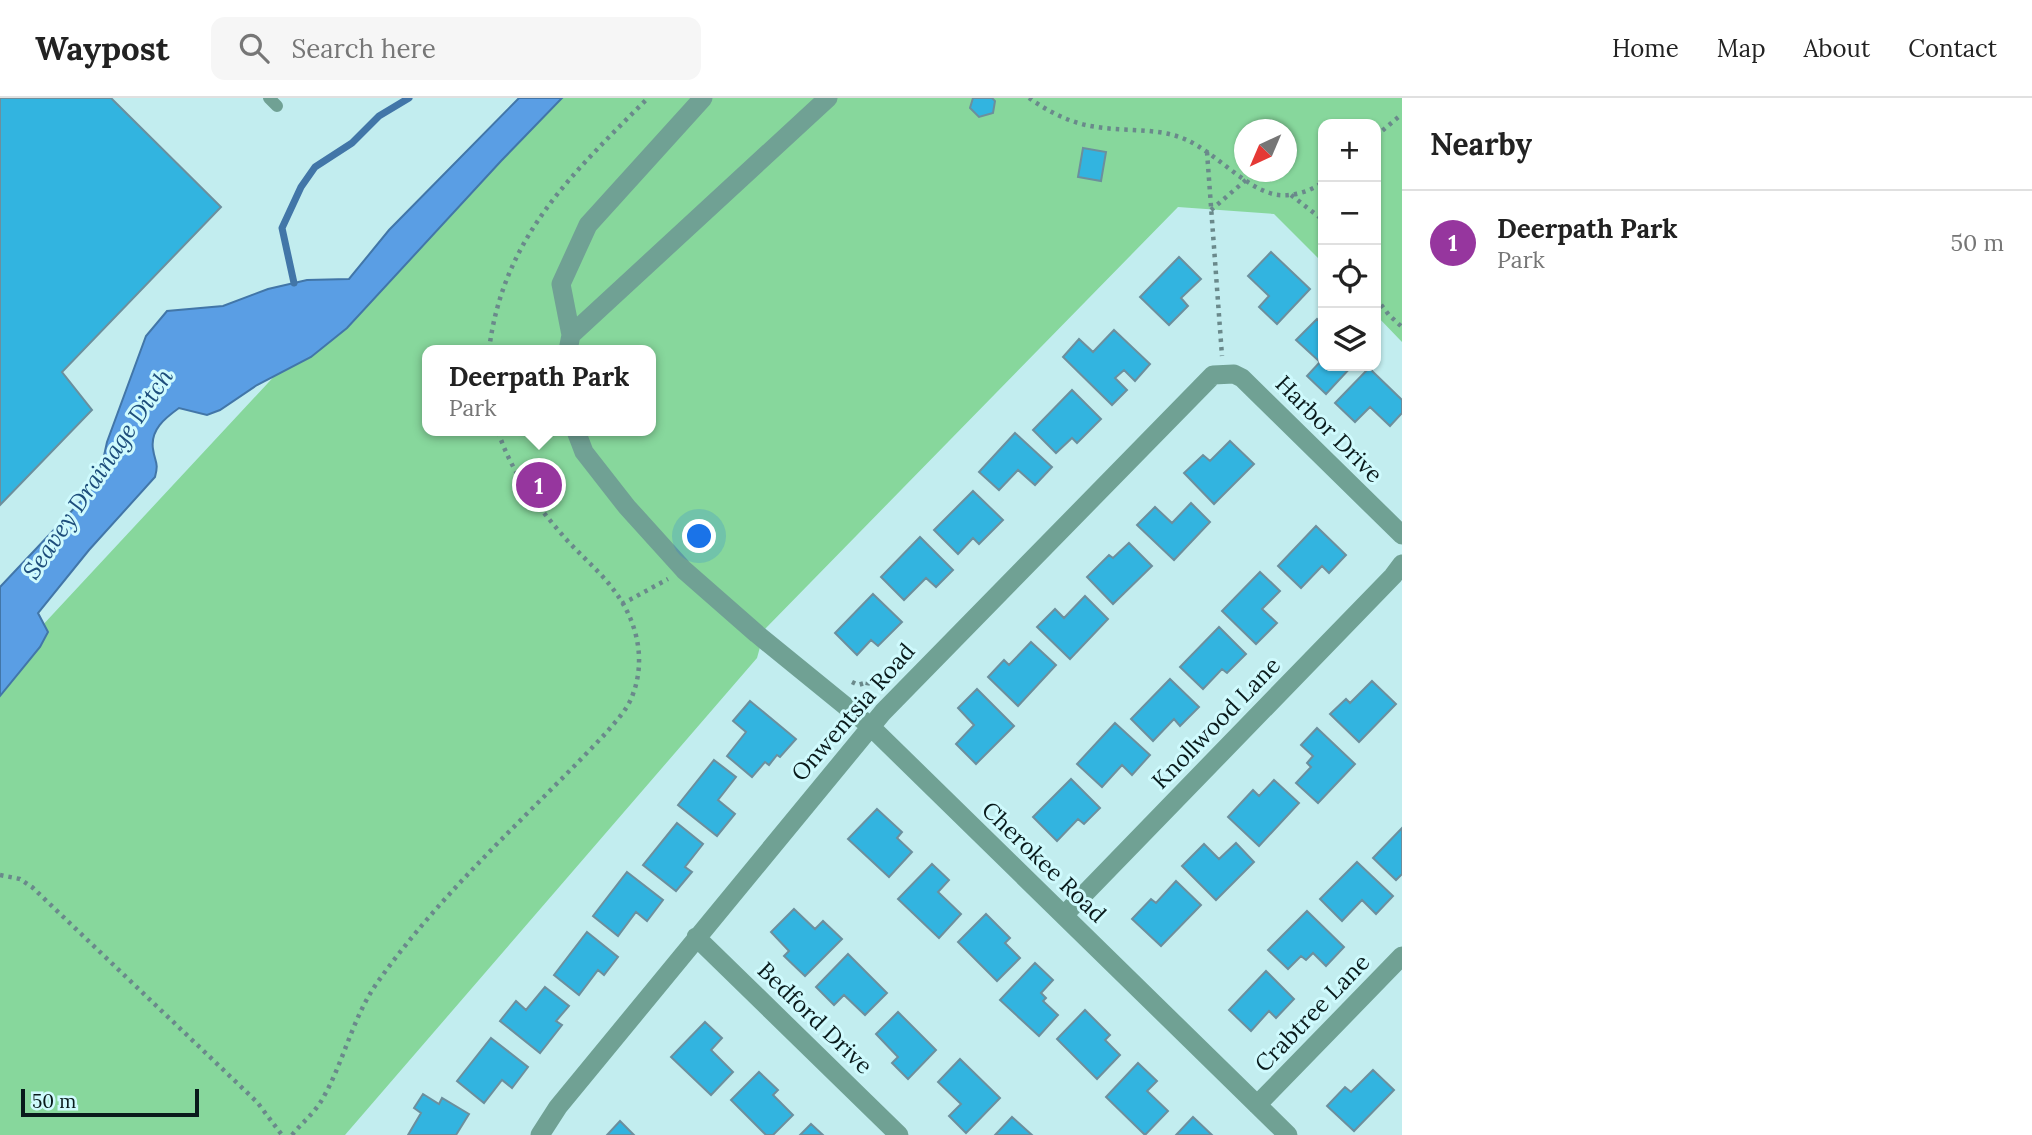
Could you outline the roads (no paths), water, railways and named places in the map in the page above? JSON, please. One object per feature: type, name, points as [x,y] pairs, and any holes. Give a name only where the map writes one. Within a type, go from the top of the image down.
[{"type":"street","points":[[569,343],[561,284],[588,225],[703,98]]},
{"type":"street","points":[[569,343],[828,98]]},
{"type":"street","name":"Harbor Drive","points":[[1218,375],[1234,374],[1242,378],[1402,536]]},
{"type":"street","name":"Onwentsia Road","points":[[540,1135],[558,1107],[870,726],[922,669],[1218,375]]},
{"type":"street","name":"Cherokee Road","points":[[578,436],[584,452],[627,507],[684,570],[757,634],[870,726],[1288,1135]]},
{"type":"street","name":"Knollwood Lane","points":[[1064,915],[1402,564]]},
{"type":"street","name":"Bedford Drive","points":[[696,937],[900,1135]]},
{"type":"street","name":"Crabtree Lane","points":[[1257,1105],[1402,956]]},
{"type":"water","points":[[519,98],[562,98],[347,328],[311,357],[257,385],[220,410],[207,415],[179,408],[160,425],[153,442],[157,465],[155,477],[89,550],[38,613],[48,632],[40,647],[0,696],[0,587],[98,483],[107,442],[146,336],[167,311],[223,306],[268,289],[307,280],[349,279],[389,230]]},
{"type":"waterway","points":[[294,283],[282,228],[301,187],[315,167],[352,143],[379,116],[409,98]]},
{"type":"place","name":"Deerpath Park","points":[[539,485]]},
{"type":"water label","name":"Seavey Drainage Ditch","points":[[98,474]]}]
